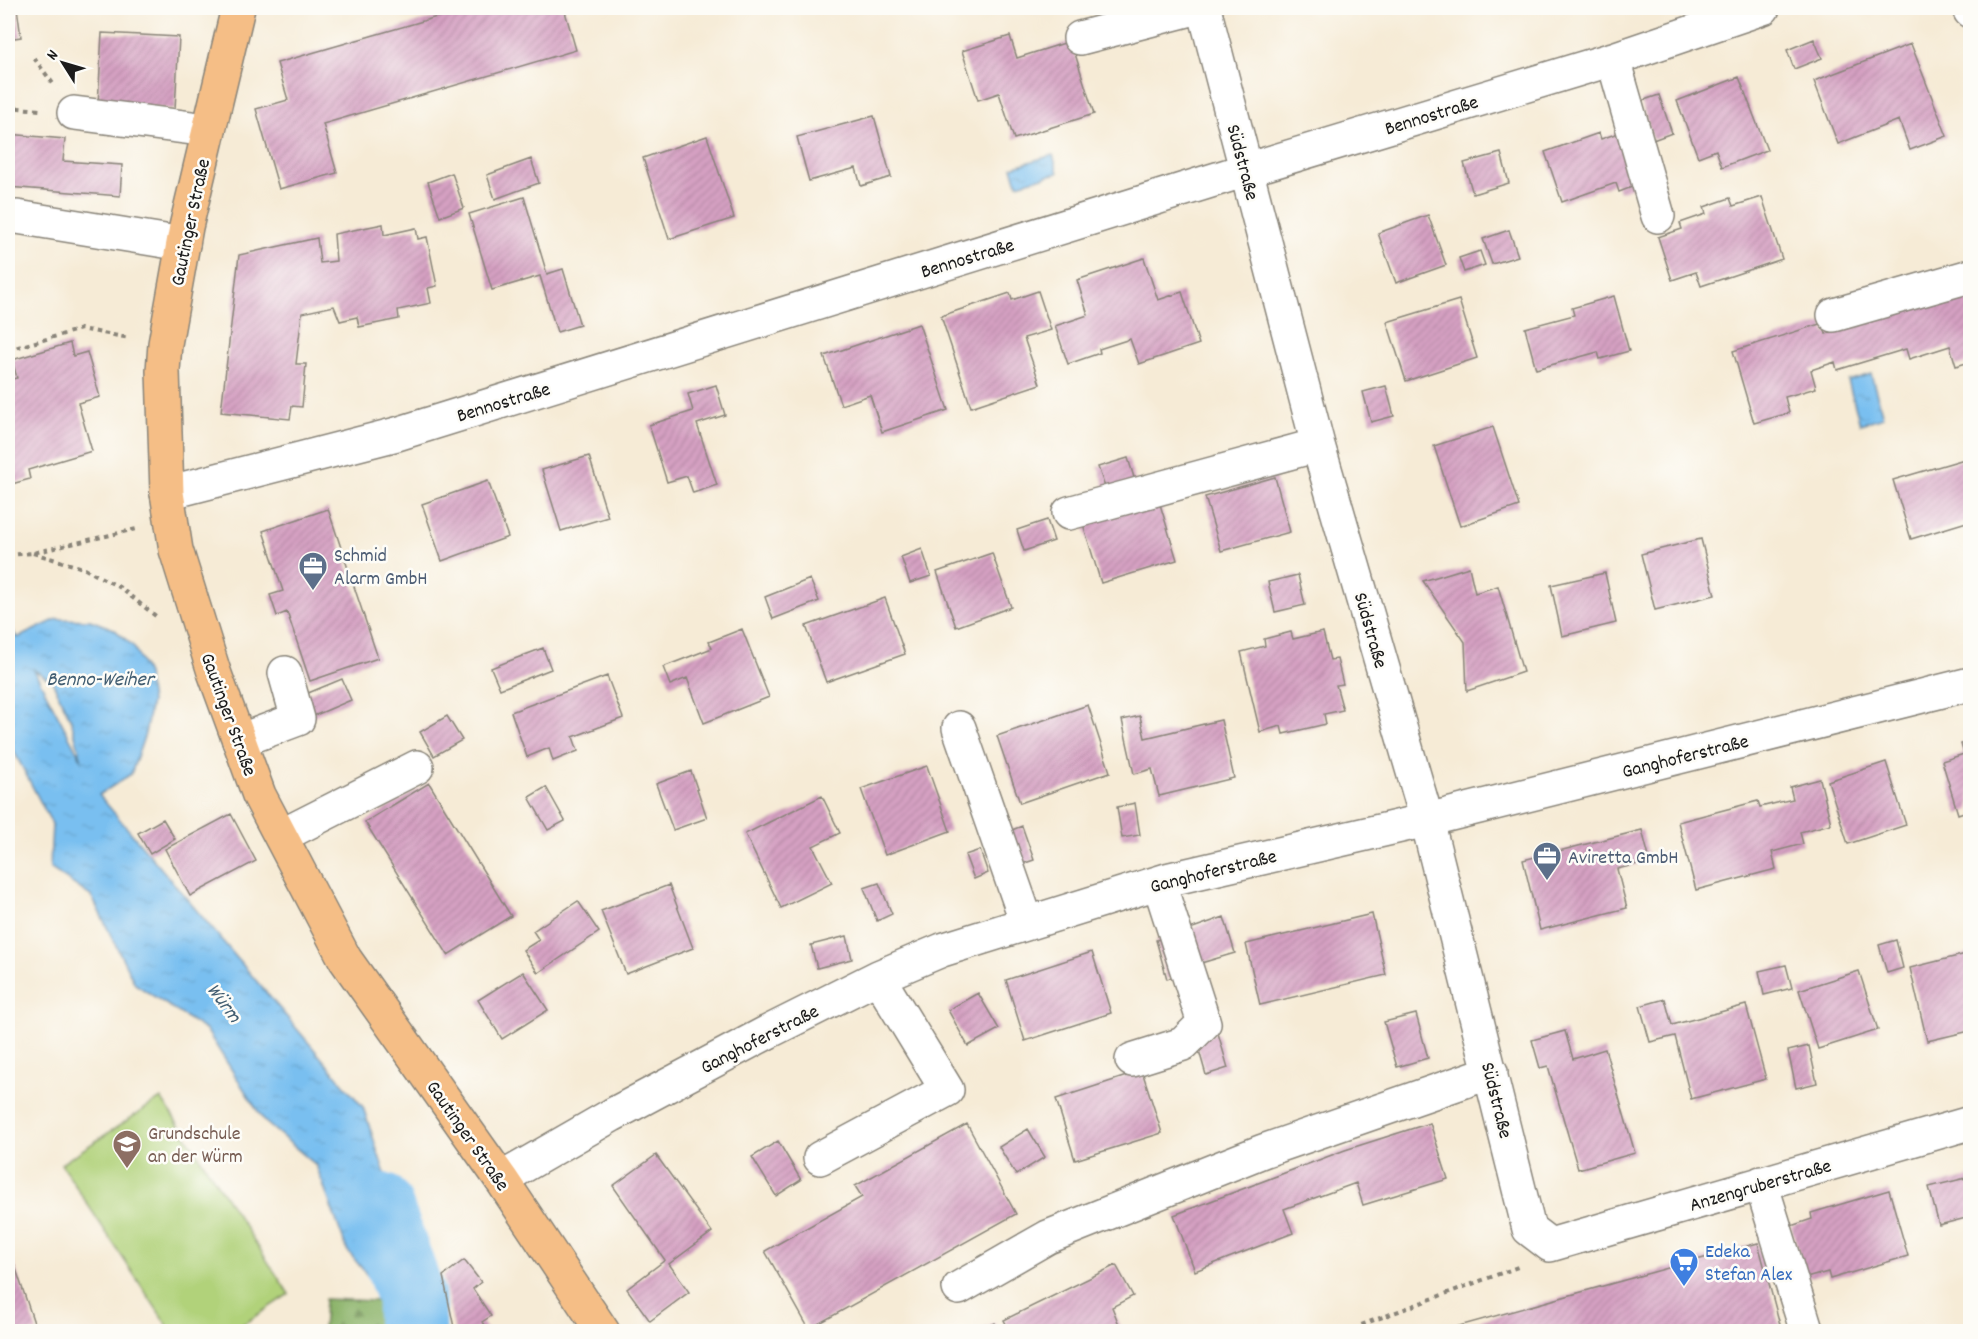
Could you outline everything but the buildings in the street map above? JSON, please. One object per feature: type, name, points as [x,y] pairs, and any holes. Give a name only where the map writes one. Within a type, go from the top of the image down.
[{"type":"main road","name":"Gautinger Straße","points":[[242,8],[208,130],[183,244],[165,344],[163,370],[170,508],[176,550],[214,672],[259,795],[345,959],[501,1179],[603,1332]]},
{"type":"street","points":[[1080,38],[1195,8]]},
{"type":"street","name":"Südstraße","points":[[1204,8],[1318,445],[1428,820],[1529,1229],[1550,1245]]},
{"type":"street","name":"Bennostraße","points":[[170,508],[397,434],[1246,170],[1613,59],[1763,8]]},
{"type":"street","points":[[1613,59],[1658,216]]},
{"type":"street","points":[[74,113],[208,130]]},
{"type":"street","points":[[17,217],[183,244]]},
{"type":"street","points":[[1834,315],[1971,276]]},
{"type":"street","points":[[1069,513],[1318,445]]},
{"type":"street","points":[[239,741],[298,719],[285,674]]},
{"type":"street","name":"Ganghoferstraße","points":[[501,1179],[705,1065],[878,977],[942,950],[1159,883],[1428,820],[1971,684]]},
{"type":"street","points":[[959,728],[1027,923]]},
{"type":"street","points":[[281,836],[417,767]]},
{"type":"street","points":[[1132,1060],[1183,1044],[1204,1023],[1159,883]]},
{"type":"street","points":[[820,1158],[947,1090],[878,977]]},
{"type":"street","points":[[959,1288],[1048,1237],[1263,1151],[1491,1072]]},
{"type":"street","name":"Anzengruberstraße","points":[[1550,1245],[1971,1123]]},
{"type":"street","points":[[1761,1183],[1807,1332]]},
{"type":"path","points":[[8,350],[81,329],[165,344]]},
{"type":"path","points":[[8,555],[33,553],[123,531],[170,508]]},
{"type":"path","points":[[33,553],[83,568],[119,587]]},
{"type":"path","points":[[1356,1332],[1361,1325],[1524,1265],[1550,1245]]},
{"type":"green space","points":[[161,1098],[289,1294],[233,1331],[171,1331],[61,1164]]},
{"type":"green space","points":[[325,1299],[377,1301],[424,1308],[426,1331],[323,1331]]},
{"type":"water","points":[[1053,155],[1058,173],[1017,184],[1012,167]]},
{"type":"water","points":[[1871,374],[1883,417],[1860,424],[1848,381]]},
{"type":"water","name":"Benno-Weiher","points":[[57,619],[90,620],[114,629],[134,647],[147,674],[151,702],[145,734],[131,774],[99,795],[363,1107],[392,1195],[411,1297],[380,1291],[347,1250],[316,1165],[264,1121],[207,1031],[135,984],[92,897],[50,868],[52,824],[8,740],[8,622],[17,638]],"holes":[[[34,670],[52,681],[71,720],[82,761]]]},
{"type":"waterway","name":"Würm","points":[[379,1207],[411,1297],[412,1332]]},
{"type":"place","name":"Schmid Alarm GmbH","points":[[313,592]]},
{"type":"place","name":"Aviretta GmbH","points":[[1547,882]]},
{"type":"place","name":"Grundschule an der Würm","points":[[127,1170]]},
{"type":"place","name":"Edeka Stefan Alex","points":[[1684,1288]]}]
